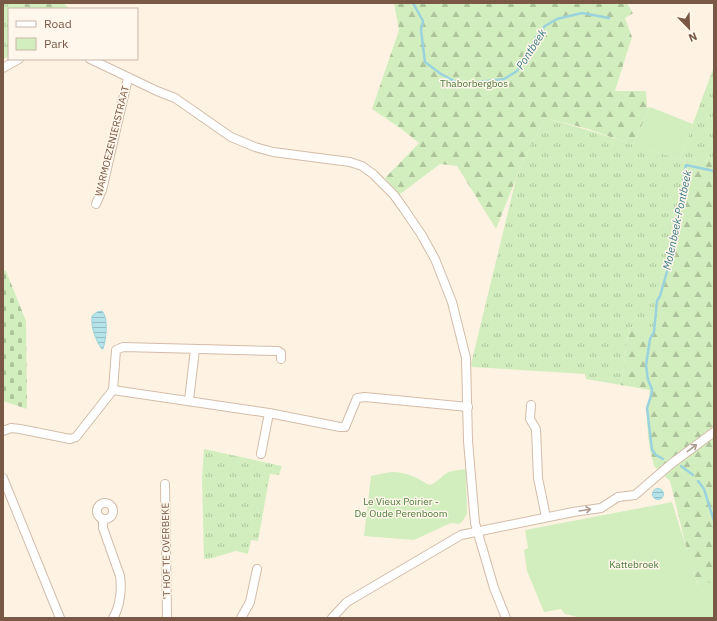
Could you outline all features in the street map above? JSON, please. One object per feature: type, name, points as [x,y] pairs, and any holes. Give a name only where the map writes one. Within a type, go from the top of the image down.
[{"type":"street","points":[[3,68],[17,60]]},
{"type":"street","points":[[92,60],[128,78],[175,98],[231,137],[255,147],[273,152],[350,162],[362,166],[384,184],[404,209],[421,234],[446,283],[458,322],[466,358],[468,442],[475,523],[494,588],[506,618]]},
{"type":"street","name":"WARMOEZENIERSTRAAT","points":[[96,204],[102,190],[128,78]]},
{"type":"street","points":[[3,431],[11,428],[70,439],[76,437],[113,390],[116,350],[123,347],[278,351],[281,352],[281,359]]},
{"type":"street","points":[[189,400],[195,349]]},
{"type":"street","points":[[113,390],[269,413],[340,427],[345,427],[357,398],[364,397],[468,407]]},
{"type":"street","points":[[531,405],[530,418],[536,429],[538,478],[546,517]]},
{"type":"street","points":[[261,454],[269,413]]},
{"type":"street","points":[[332,618],[347,602],[460,535],[546,517],[600,508],[618,497],[635,495],[671,464],[714,432]]},
{"type":"street","points":[[3,478],[60,618]]},
{"type":"street","name":"'T HOF TE OVERBEKE","points":[[165,484],[167,618]]},
{"type":"street","points":[[103,519],[103,528],[120,576],[121,583],[120,593],[113,618]]},
{"type":"street","points":[[241,618],[250,602],[257,569]]},
{"type":"green space","points":[[3,3],[24,3],[25,8],[8,8],[8,56],[3,59]]},
{"type":"green space","points":[[24,3],[63,3],[68,7],[68,8],[25,8]]},
{"type":"green space","name":"Thaborbergbos","points":[[394,3],[627,3],[633,13],[625,18],[632,37],[615,91],[646,91],[647,108],[650,107],[633,145],[588,129],[546,118],[525,156],[496,229],[457,166],[440,164],[399,195],[385,178],[419,143],[372,109],[399,30]]},
{"type":"green space","points":[[714,66],[714,162],[682,160],[689,163],[661,278],[654,332],[629,327],[621,385],[586,379],[585,374],[472,367],[471,364],[516,179],[525,156],[546,118],[680,159]]},
{"type":"green space","points":[[650,107],[693,124],[680,159],[633,145]]},
{"type":"green space","points":[[680,159],[714,162],[714,618],[709,618],[688,555],[670,481],[654,466],[648,437],[647,419],[650,390],[621,385],[629,327],[654,331],[661,278],[689,163]]},
{"type":"green space","points":[[3,270],[6,271],[26,321],[27,409],[3,401]]},
{"type":"green space","points":[[204,449],[282,466],[279,475],[270,474],[258,541],[251,540],[248,554],[236,551],[209,559],[204,559],[202,478]]},
{"type":"green space","name":"Le Vieux Poirier - De Oude Perenboom","points":[[466,469],[467,514],[459,524],[451,523],[414,540],[364,536],[371,476],[388,472],[398,472],[412,476],[429,485],[449,472]]},
{"type":"green space","name":"Kattebroek","points":[[672,502],[698,586],[714,581],[714,618],[581,618],[565,614],[561,609],[544,612],[527,571],[524,550],[528,548],[525,530]]},
{"type":"water","points":[[102,311],[106,319],[106,335],[103,349],[95,338],[92,320],[92,316],[97,312]]},
{"type":"water","points":[[658,488],[662,490],[664,494],[662,498],[658,500],[654,498],[652,494],[654,490]]},
{"type":"waterway","name":"Pontbeek","points":[[413,3],[423,21],[421,30],[425,62],[441,74],[460,84],[504,79],[517,71],[530,54],[536,37],[545,26],[557,19],[582,13],[609,18]]},
{"type":"waterway","name":"Molenbeek-Pontbeek","points":[[663,459],[656,455],[652,450],[647,408],[652,389],[648,380],[646,365],[650,339],[654,332],[657,301],[660,296],[673,251],[672,242],[678,219],[686,165],[714,171]]},
{"type":"waterway","name":"Molenbeek-Pontbeek","points":[[681,466],[693,475]]},
{"type":"waterway","name":"Molenbeek-Pontbeek","points":[[698,481],[704,489],[714,521]]}]
